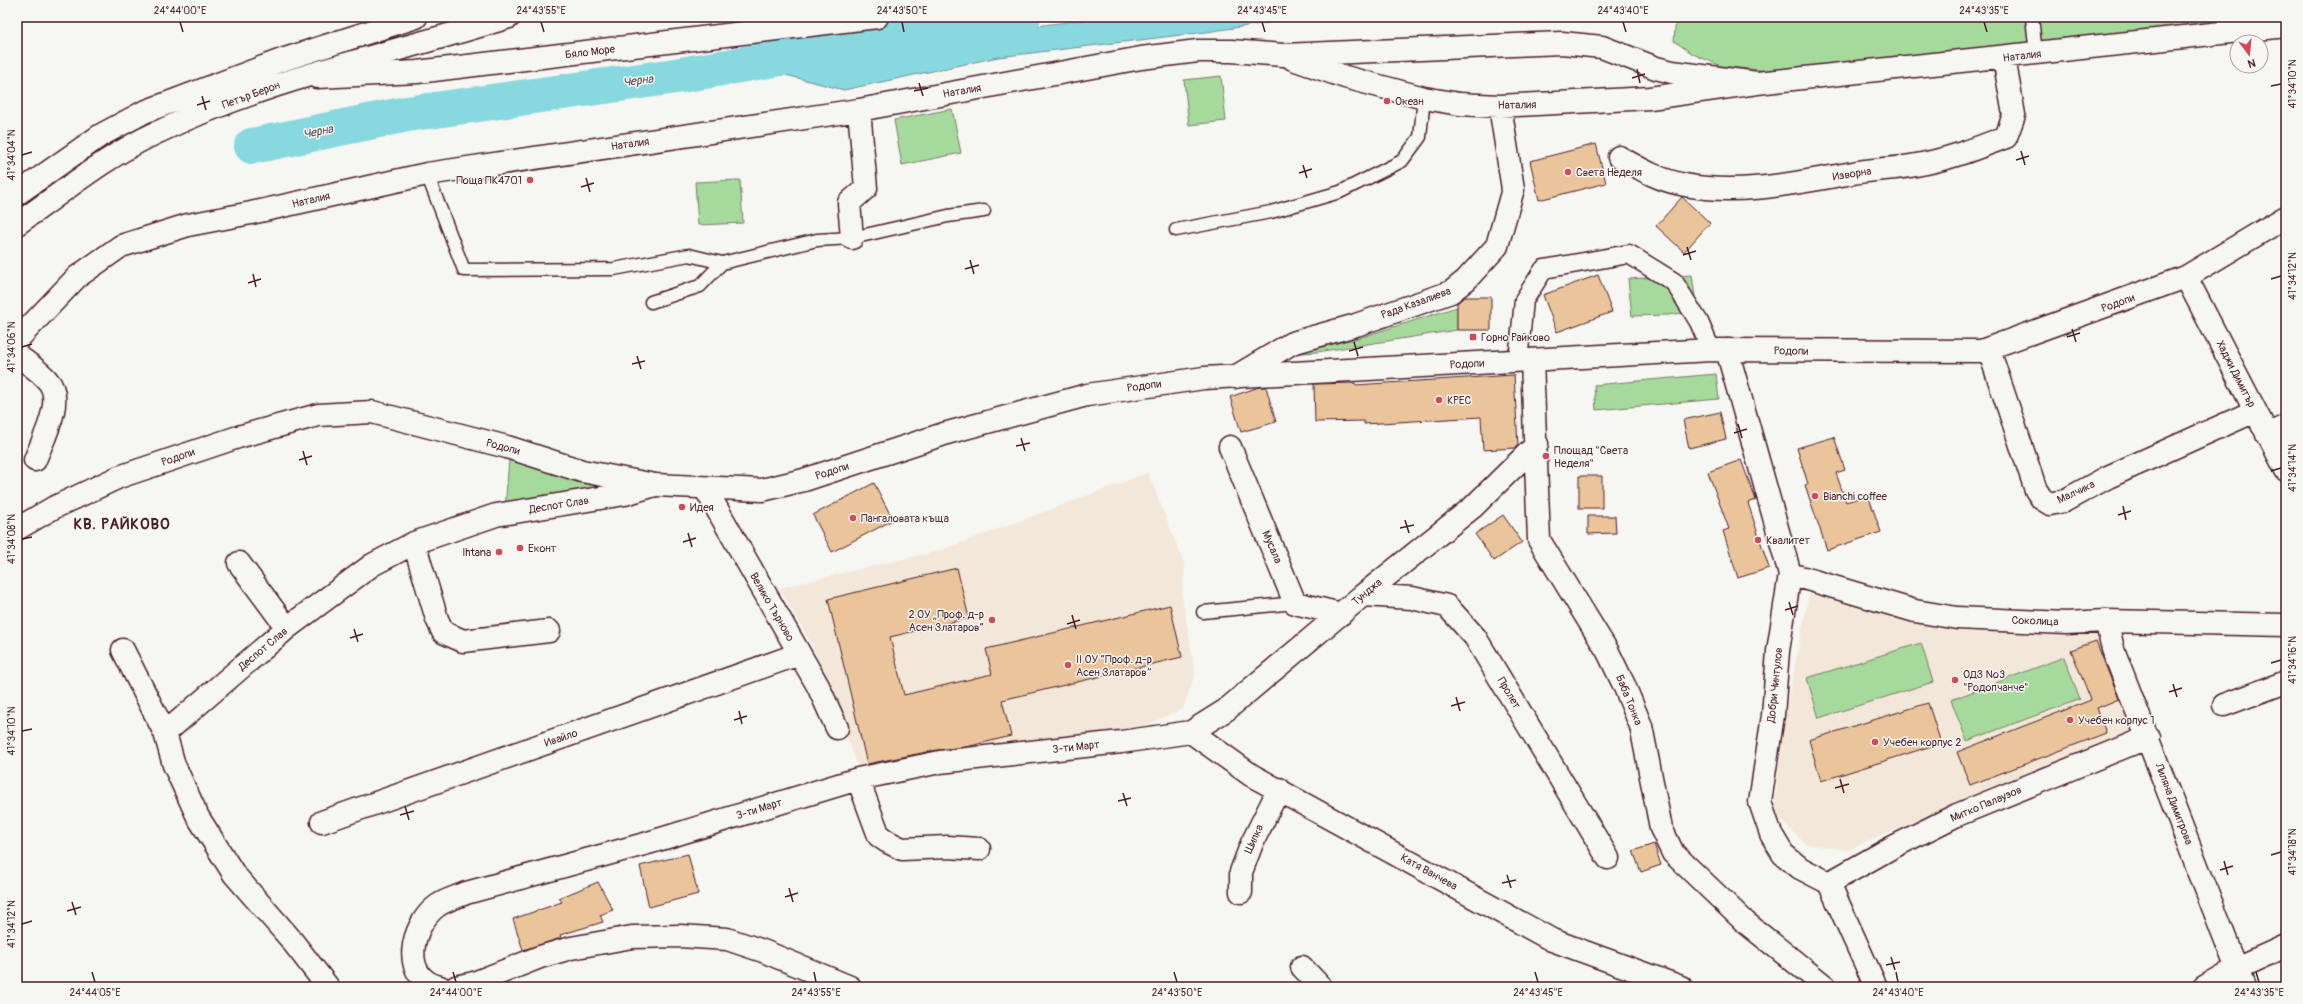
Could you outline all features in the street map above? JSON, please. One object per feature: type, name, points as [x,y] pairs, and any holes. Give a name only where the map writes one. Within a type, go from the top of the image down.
[{"type":"street","name":"Петър Берон","points":[[17,194],[95,139],[144,112],[279,61],[416,17]]},
{"type":"street","name":"Петър Берон","points":[[17,224],[83,177],[154,133],[196,115],[301,77],[509,17]]},
{"type":"street","name":"Бяло Море","points":[[301,77],[417,72],[877,17]]},
{"type":"street","name":"Наталия","points":[[1283,55],[1345,77],[1424,98],[1459,104],[1500,106],[1650,98],[1757,83],[2004,58],[2286,26]]},
{"type":"street","name":"Наталия","points":[[17,340],[77,277],[121,246],[188,225],[251,213],[427,174],[859,110],[1141,58],[1198,51],[1231,51],[1283,55],[1562,43],[1584,44],[1617,52],[1656,68],[1672,72],[1757,83]]},
{"type":"street","name":"Изворна","points":[[1619,157],[1651,176],[1686,185],[1725,189],[1810,182],[1854,173],[1918,165],[1971,150],[2006,137],[2014,115],[2004,58]]},
{"type":"street","name":"Рада Казалиева","points":[[1235,377],[1292,343],[1356,325],[1451,292],[1466,280],[1497,246],[1513,189],[1500,106]]},
{"type":"street","points":[[852,238],[849,203],[866,188],[859,110]]},
{"type":"street","name":"Родопи","points":[[17,529],[53,508],[119,477],[238,437],[318,415],[372,412],[507,447],[582,471],[654,485],[762,490],[804,480],[947,433],[1087,395],[1204,378],[1719,350],[1942,353],[1989,350],[2186,277],[2286,217]]},
{"type":"street","points":[[1525,360],[1524,300],[1544,269],[1629,254],[1674,282],[1699,322],[1719,350]]},
{"type":"street","name":"Хаджи Димитър","points":[[2186,277],[2255,411],[2277,430],[2286,470]]},
{"type":"street","name":"Добри Чинтулов","points":[[1719,350],[1790,574],[1778,651],[1773,715],[1760,802],[1771,834],[1783,854],[1800,868],[1829,883]]},
{"type":"street","name":"Малчика","points":[[1989,350],[2036,490],[2042,499],[2050,504],[2064,501],[2108,477],[2255,411]]},
{"type":"street","points":[[17,355],[48,381],[55,392],[55,406],[35,460]]},
{"type":"street","name":"Баба Тонка","points":[[1525,360],[1537,444],[1540,540],[1608,652],[1624,685],[1641,726],[1661,828],[1673,853],[1745,922],[1826,987]]},
{"type":"street","name":"Тунджа","points":[[1191,732],[1226,710],[1363,594],[1473,507],[1537,444]]},
{"type":"street","name":"Мусала","points":[[1230,447],[1295,603]]},
{"type":"street","name":"Деспот Слав","points":[[165,733],[287,628],[372,565],[414,543],[496,515],[626,494],[654,485]]},
{"type":"street","name":"Велико Търново","points":[[704,488],[818,686],[837,728]]},
{"type":"street","points":[[414,543],[437,619],[443,632],[463,641],[549,632]]},
{"type":"street","points":[[239,563],[287,628]]},
{"type":"street","name":"Соколица","points":[[1790,574],[1915,611],[1957,618],[2066,623],[2106,621],[2286,625]]},
{"type":"street","name":"Пролет","points":[[1363,594],[1412,598],[1447,606],[1475,637],[1608,858]]},
{"type":"street","points":[[1295,603],[1341,614]]},
{"type":"street","name":"Лиляна Димитрова","points":[[2106,621],[2114,652],[2241,978]]},
{"type":"street","points":[[123,650],[165,733],[174,765],[198,817],[234,874],[289,937],[328,987]]},
{"type":"street","name":"Ивайло","points":[[322,822],[799,654]]},
{"type":"street","points":[[2224,705],[2286,682]]},
{"type":"street","name":"3-ти Март","points":[[440,987],[431,985],[421,977],[413,959],[414,941],[423,921],[438,905],[466,893],[552,868],[633,847],[858,779],[940,762],[1121,742],[1191,732]]},
{"type":"street","name":"Катя Ванчева","points":[[1191,732],[1251,775],[1552,940],[1680,987]]},
{"type":"street","name":"Митко Палаузов","points":[[1829,883],[1890,848],[1957,815],[2148,737]]},
{"type":"street","points":[[858,779],[879,836],[902,849],[979,849]]},
{"type":"street","name":"Шипка","points":[[1241,892],[1241,872],[1252,843],[1279,789]]},
{"type":"street","points":[[1829,883],[1876,987]]},
{"type":"street","points":[[456,987],[474,984],[540,957],[571,948],[632,936],[680,936],[727,939],[763,951],[850,987]]},
{"type":"street","points":[[2204,987],[2241,978],[2286,946]]},
{"type":"street","points":[[1302,967],[1321,987]]},
{"type":"lane","points":[[2032,17],[2036,54]]},
{"type":"lane","points":[[1176,230],[1271,212],[1340,192],[1402,161],[1420,137],[1424,98]]},
{"type":"lane","points":[[427,174],[464,270],[614,269],[689,255],[722,263],[816,240],[852,238],[948,216],[984,210]]},
{"type":"lane","points":[[651,302],[700,286],[722,263]]},
{"type":"lane","points":[[1203,612],[1295,603]]},
{"type":"shaded area","name":"2 ОУ „Проф. д-р Асен Златаров“","points":[[1148,473],[1185,566],[1182,595],[1195,674],[1183,709],[1134,730],[1011,743],[860,772],[812,644],[779,588],[942,550]]},
{"type":"shaded area","name":"ОДЗ №3 \"Родопчанче\"","points":[[1809,594],[1948,630],[2102,635],[2137,729],[1847,850],[1806,844],[1774,814],[1783,726]]},
{"type":"green space","points":[[1676,17],[2260,17],[1788,73],[1721,66],[1693,54],[1674,41]]},
{"type":"green space","points":[[1221,76],[1226,121],[1189,125],[1184,80]]},
{"type":"green space","points":[[952,109],[961,153],[902,165],[894,120]]},
{"type":"green space","points":[[740,180],[743,223],[698,225],[695,182]]},
{"type":"green space","points":[[1692,275],[1697,311],[1668,315],[1632,316],[1628,279]]},
{"type":"green space","points":[[1457,307],[1457,330],[1317,352],[1288,354],[1359,338]]},
{"type":"green space","points":[[1716,374],[1719,399],[1596,410],[1594,385]]},
{"type":"green space","points":[[509,460],[603,486],[505,508]]},
{"type":"green space","points":[[1921,643],[1933,682],[1819,718],[1807,678]]},
{"type":"green space","points":[[2064,657],[2080,699],[1967,741],[1951,700]]},
{"type":"water","points":[[1104,17],[1357,17],[1281,21],[1206,32],[998,57],[844,90],[782,74],[878,47]]},
{"type":"building","name":"Света Неделя","points":[[1596,144],[1606,183],[1539,200],[1530,161]]},
{"type":"building","points":[[1682,197],[1710,223],[1684,252],[1656,226]]},
{"type":"building","points":[[1598,275],[1612,312],[1557,332],[1543,295]]},
{"type":"building","points":[[1464,297],[1491,297],[1491,330],[1457,330],[1457,303]]},
{"type":"building","name":"КРЕС","points":[[1514,375],[1518,445],[1515,448],[1483,450],[1481,417],[1364,424],[1364,421],[1315,422],[1314,384],[1355,383],[1355,385]]},
{"type":"building","points":[[1259,387],[1266,387],[1276,422],[1241,432],[1230,397]]},
{"type":"building","points":[[1720,412],[1726,439],[1689,448],[1683,420]]},
{"type":"building","points":[[1834,437],[1845,470],[1836,473],[1846,502],[1868,495],[1881,532],[1827,550],[1805,485],[1808,484],[1797,448]]},
{"type":"building","points":[[1741,460],[1756,500],[1748,503],[1769,568],[1738,578],[1723,531],[1729,529],[1708,472]]},
{"type":"building","points":[[1579,476],[1602,476],[1602,508],[1579,508]]},
{"type":"building","name":"Пангаловата къща","points":[[874,483],[893,520],[832,552],[813,515]]},
{"type":"building","points":[[1503,515],[1522,542],[1494,561],[1475,534]]},
{"type":"building","points":[[1588,516],[1615,516],[1616,533],[1588,534]]},
{"type":"building","name":"II ОУ “Проф. д-р Асен Златаров”","points":[[957,568],[969,618],[890,637],[904,695],[992,674],[986,649],[1170,605],[1182,657],[1002,700],[1011,736],[966,747],[937,750],[867,764],[828,599]]},
{"type":"building","name":"Учебен корпус 1","points":[[2096,641],[2119,699],[2097,708],[2106,733],[1970,785],[1957,752],[2091,700],[2071,650]]},
{"type":"building","name":"Учебен корпус 2","points":[[1928,703],[1941,743],[1821,781],[1809,740]]},
{"type":"building","points":[[1654,844],[1661,865],[1641,872],[1633,851]]},
{"type":"building","points":[[688,854],[698,894],[649,907],[640,866]]},
{"type":"building","points":[[598,882],[613,910],[600,915],[603,922],[560,935],[561,938],[523,950],[513,919],[562,902],[559,898]]},
{"type":"waterway","name":"Черна","points":[[252,146],[407,114],[669,77],[1023,17]]},
{"type":"place","name":"Океан","points":[[1387,101]]},
{"type":"place","name":"Света Неделя","points":[[1568,172]]},
{"type":"place","name":"Поща ПК4701","points":[[530,180]]},
{"type":"place","name":"Горно Райково","points":[[1473,337]]},
{"type":"place","name":"КРЕС","points":[[1439,400]]},
{"type":"place","name":"Площад \"Света Неделя\"","points":[[1546,456]]},
{"type":"place","name":"Bianchi coffee","points":[[1815,496]]},
{"type":"place","name":"Идея","points":[[682,507]]},
{"type":"place","name":"Пангаловата къща","points":[[853,518]]},
{"type":"place","name":"Квалитет","points":[[1758,540]]},
{"type":"place","name":"Еконт","points":[[520,548]]},
{"type":"place","name":"Ihtana","points":[[499,552]]},
{"type":"place","name":"2 ОУ „Проф. д-р Асен Златаров“","points":[[992,620]]},
{"type":"place","name":"II ОУ “Проф. д-р Асен Златаров”","points":[[1068,665]]},
{"type":"place","name":"ОДЗ №3 \"Родопчанче\"","points":[[1955,680]]},
{"type":"place","name":"Учебен корпус 1","points":[[2070,720]]},
{"type":"place","name":"Учебен корпус 2","points":[[1875,742]]},
{"type":"district","name":"КВ. РАЙКОВО","points":[[122,524]]}]
